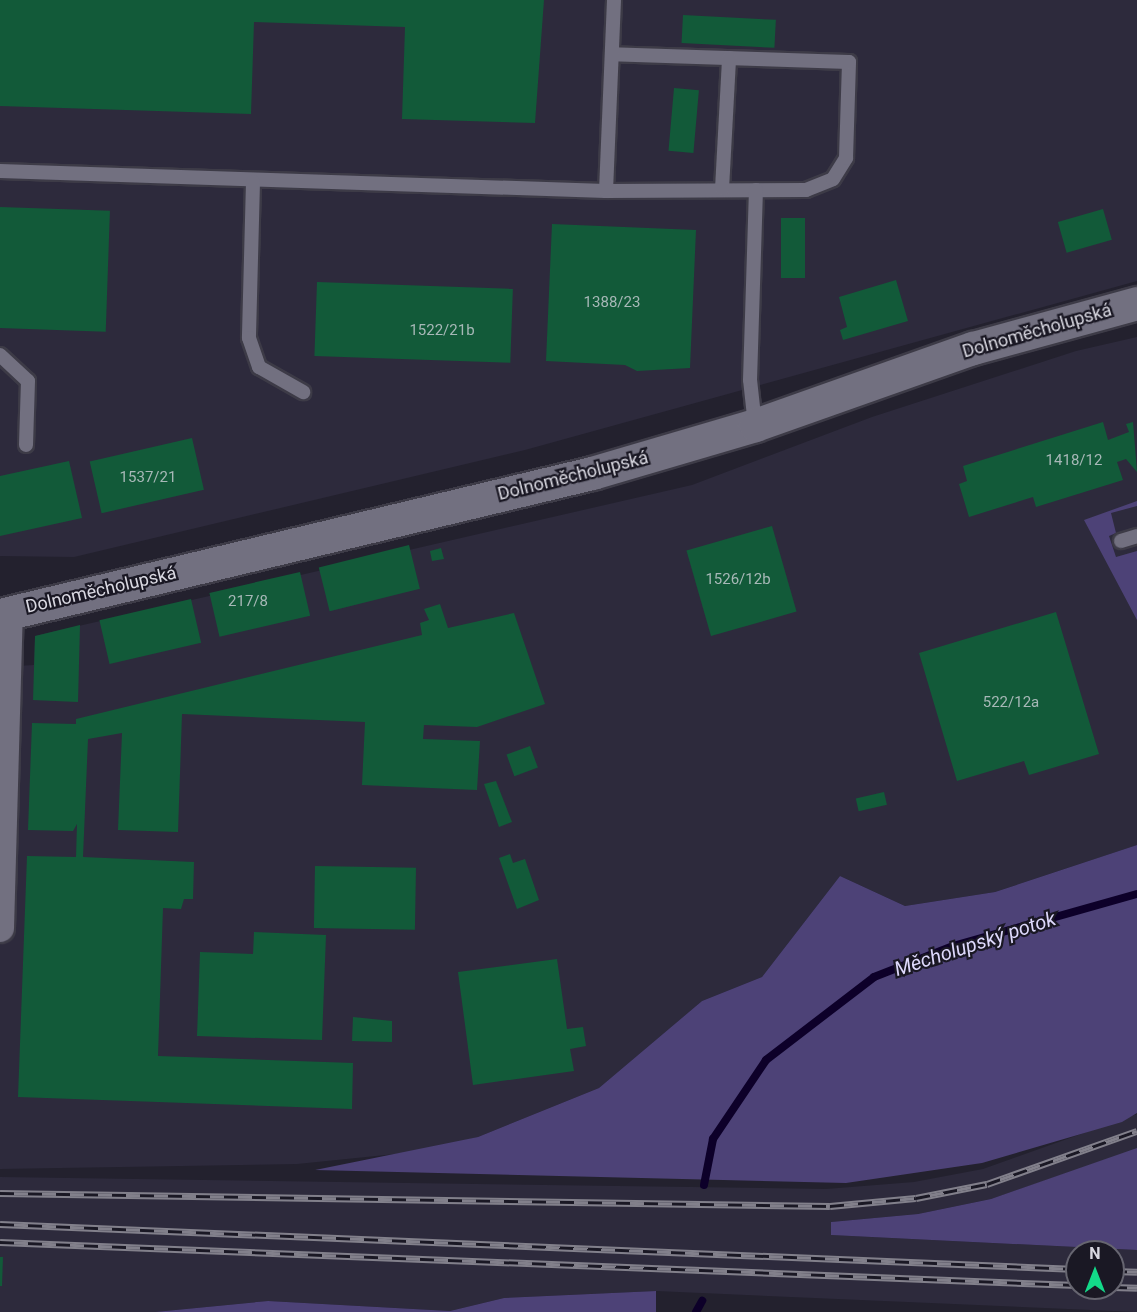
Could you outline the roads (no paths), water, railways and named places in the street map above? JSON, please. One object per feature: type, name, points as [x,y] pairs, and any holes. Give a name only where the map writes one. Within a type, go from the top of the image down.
[{"type":"street","name":"Dolnoměcholupská","points":[[5,614],[592,473],[755,424],[973,348],[1137,303]]},
{"type":"street","points":[[0,928],[5,614]]},
{"type":"lane","points":[[606,190],[614,0]]},
{"type":"lane","points":[[0,171],[253,182],[606,190],[806,190],[833,179],[846,158],[849,62],[612,54]]},
{"type":"lane","points":[[722,189],[729,58]]},
{"type":"lane","points":[[253,182],[249,338],[259,367],[303,392]]},
{"type":"lane","points":[[755,424],[750,380],[756,190]]},
{"type":"lane","points":[[0,355],[28,381],[26,445]]},
{"type":"lane","points":[[1121,541],[1137,536]]},
{"type":"waterway","name":"Měcholupský potok","points":[[704,1185],[713,1139],[766,1060],[874,977],[953,946],[1137,894]]},
{"type":"waterway","name":"Měcholupský potok","points":[[696,1312],[702,1301]]},
{"type":"railway","points":[[0,1193],[830,1206],[916,1198],[987,1184],[1137,1131]]},
{"type":"railway","points":[[0,1224],[1065,1268]]},
{"type":"railway","points":[[0,1242],[1065,1285]]},
{"type":"railway","points":[[1125,1272],[1137,1272]]},
{"type":"railway","points":[[1125,1288],[1137,1288]]}]
